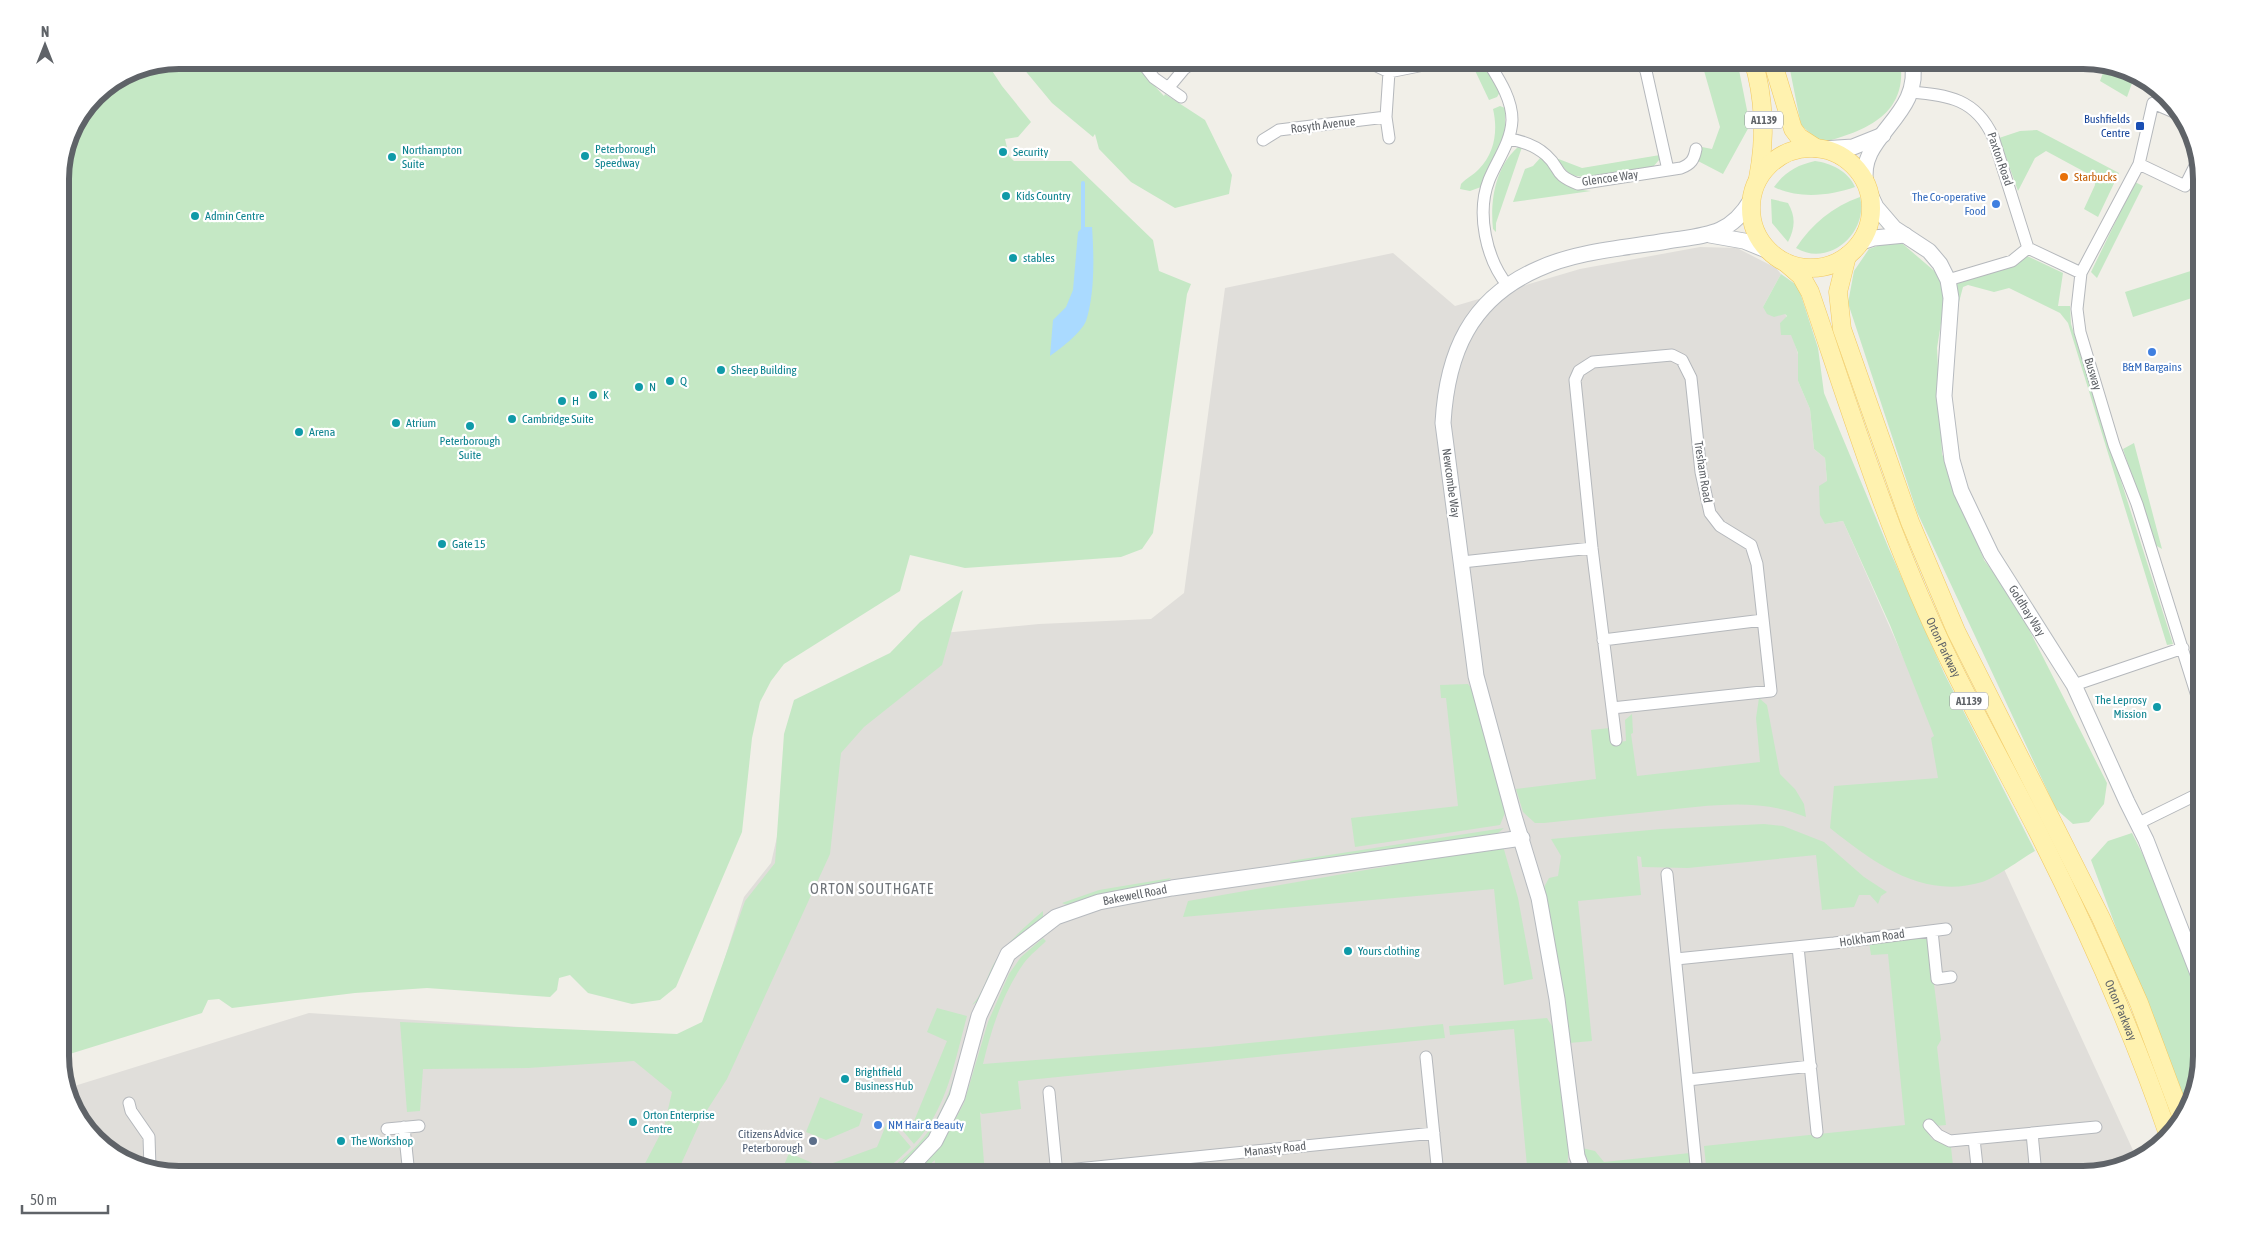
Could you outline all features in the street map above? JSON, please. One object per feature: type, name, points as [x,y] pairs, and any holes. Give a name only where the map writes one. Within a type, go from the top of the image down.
[{"type":"main road","name":"A1139","points":[[1755,69],[1765,126],[1764,148],[1757,181]]},
{"type":"main road","name":"A1139","points":[[1775,69],[1793,129],[1799,137],[1819,148]]},
{"type":"main road","points":[[1819,148],[1844,158],[1853,165],[1868,189],[1871,212],[1868,228],[1853,250],[1833,264],[1818,268],[1801,267],[1786,263],[1771,252],[1761,241],[1754,229],[1751,200],[1757,181],[1776,159],[1795,151],[1819,148]]},
{"type":"main road","name":"Orton Parkway","points":[[1853,250],[1838,292],[1842,329],[1910,522],[1964,648],[2102,918],[2138,1003],[2179,1110]]},
{"type":"main road","name":"Orton Parkway","points":[[1786,263],[1801,276],[1810,292],[1852,420],[1914,580],[1971,706],[2085,927],[2121,1010],[2166,1129]]},
{"type":"street","points":[[1147,69],[1154,78],[1181,97]]},
{"type":"street","points":[[1169,87],[1184,69]]},
{"type":"street","points":[[1383,69],[1389,72],[1404,69]]},
{"type":"street","points":[[1493,69],[1509,99],[1512,119],[1509,139],[1489,181],[1482,202],[1483,221],[1498,274],[1508,286]]},
{"type":"street","points":[[1645,69],[1668,170]]},
{"type":"street","points":[[1868,189],[1865,163],[1869,153],[1903,109],[1911,92],[1912,69]]},
{"type":"street","points":[[1389,72],[1386,117],[1389,138]]},
{"type":"street","name":"Paxton Road","points":[[1911,92],[1942,95],[1959,101],[1978,112],[1987,124],[2028,248]]},
{"type":"street","name":"Busway","points":[[2169,110],[2154,103],[2139,164],[2081,273],[2076,309],[2080,332],[2114,445],[2137,504],[2193,682]]},
{"type":"street","name":"Rosyth Avenue","points":[[1263,140],[1279,130],[1386,117]]},
{"type":"street","points":[[1819,148],[1853,147],[1883,135]]},
{"type":"street","name":"Glencoe Way","points":[[1509,139],[1527,142],[1547,155],[1562,178],[1578,184],[1689,165],[1694,159],[1696,149]]},
{"type":"street","points":[[2139,164],[2185,186],[2193,170]]},
{"type":"street","name":"Goldhay Way","points":[[1868,189],[1884,218],[1929,251],[1948,280],[1951,298],[1944,396],[1952,460],[1960,491],[1991,554],[2074,685],[2127,802],[2138,822],[2193,961]]},
{"type":"street","name":"Newcombe Way","points":[[1577,1156],[1557,999],[1540,898],[1476,676],[1443,423],[1445,397],[1452,360],[1466,330],[1487,304],[1508,286],[1538,268],[1576,257],[1707,234],[1739,219],[1751,200]]},
{"type":"street","name":"Newcombe Way","points":[[1707,234],[1744,241],[1771,252]]},
{"type":"street","points":[[1853,250],[1874,238],[1905,235]]},
{"type":"street","points":[[1948,280],[2012,261],[2028,248],[2081,273]]},
{"type":"street","name":"Tresham Road","points":[[1612,708],[1771,691],[1757,564],[1751,545],[1720,526],[1710,513],[1701,472],[1691,378],[1682,360],[1672,355],[1593,362],[1579,371],[1575,380],[1592,548],[1604,640],[1612,708],[1616,740]]},
{"type":"street","points":[[1462,562],[1592,548]]},
{"type":"street","points":[[1604,640],[1763,620]]},
{"type":"street","points":[[2074,685],[2183,648]]},
{"type":"street","points":[[2138,822],[2193,796]]},
{"type":"street","name":"Bakewell Road","points":[[912,1166],[936,1141],[957,1097],[979,1016],[1008,954],[1056,917],[1099,902],[1172,888],[1522,838]]},
{"type":"street","points":[[1667,874],[1696,1166]]},
{"type":"street","name":"Holkham Road","points":[[1676,959],[1798,947],[1946,929]]},
{"type":"street","points":[[1932,931],[1937,979],[1951,977]]},
{"type":"street","points":[[1798,947],[1817,1132]]},
{"type":"street","points":[[1426,1057],[1437,1166]]},
{"type":"street","points":[[1688,1080],[1811,1066]]},
{"type":"street","name":"Manasty Road","points":[[1049,1092],[1056,1166]]},
{"type":"street","points":[[129,1103],[131,1112],[149,1137],[150,1163]]},
{"type":"street","points":[[1929,1125],[1938,1135],[1950,1141],[2096,1128]]},
{"type":"street","points":[[388,1129],[419,1126]]},
{"type":"street","points":[[404,1127],[408,1166]]},
{"type":"street","name":"Manasty Road","points":[[1123,1166],[1434,1133]]},
{"type":"street","points":[[2032,1133],[2035,1166]]},
{"type":"street","points":[[1974,1139],[1977,1166]]},
{"type":"street","points":[[1573,1166],[1577,1156]]},
{"type":"street","points":[[1577,1156],[1581,1166]]},
{"type":"shaded area","points":[[1700,247],[1737,248],[1776,268],[1781,274],[1763,307],[1785,313],[1798,354],[1798,381],[1810,409],[1814,449],[1825,458],[1827,481],[1825,524],[1843,521],[1993,861],[2004,869],[2134,1154],[2112,1163],[2084,1166],[178,1166],[150,1163],[118,1148],[96,1129],[80,1105],[73,1086],[309,1013],[670,1037],[699,1041],[744,897],[771,863],[807,706],[943,633],[1039,624],[1151,619],[1184,593],[1225,288],[1393,253],[1455,306],[1580,269]]},
{"type":"green space","points":[[171,69],[991,69],[1031,122],[1018,137],[1005,139],[1009,156],[1014,161],[1071,161],[1153,240],[1159,271],[1191,284],[1187,294],[1153,533],[1142,549],[1121,557],[965,568],[910,555],[900,591],[784,664],[771,681],[760,702],[752,738],[742,832],[676,987],[660,1000],[632,1004],[588,993],[570,975],[559,978],[557,990],[550,997],[427,988],[355,993],[232,1008],[219,999],[208,1000],[202,1013],[69,1054],[69,171],[72,150],[77,137],[83,124],[96,106],[112,91],[130,80],[157,71]]},
{"type":"green space","points":[[1024,69],[1141,69],[1164,96],[1165,94],[1205,120],[1232,175],[1229,194],[1175,208],[1131,182],[1099,149],[1095,134],[1093,137],[1052,103]]},
{"type":"green space","points":[[1474,69],[1487,69],[1500,92],[1497,97],[1489,100]]},
{"type":"green space","points":[[1704,69],[1739,69],[1750,125],[1723,174],[1698,161],[1702,147],[1712,149],[1720,127]]},
{"type":"green space","points":[[1790,69],[1900,69],[1901,79],[1898,94],[1891,107],[1868,126],[1821,143],[1801,125]]},
{"type":"green space","points":[[2104,71],[2133,81],[2127,97],[2100,81]]},
{"type":"green space","points":[[1500,106],[1505,108],[1505,135],[1481,187],[1470,191],[1460,189],[1461,184],[1477,171],[1489,156],[1495,133],[1493,109]]},
{"type":"green space","points":[[2037,130],[2119,173],[2098,217],[2084,209],[2095,185],[2094,177],[2046,151],[2035,158],[2018,191],[1999,138],[2020,131]]},
{"type":"green space","points":[[1518,147],[1522,147],[1496,223],[1496,232],[1493,229],[1492,207],[1496,185],[1504,164]]},
{"type":"green space","points":[[1660,155],[1659,160],[1653,167],[1590,178],[1570,175],[1556,158],[1582,168]]},
{"type":"green space","points":[[1541,157],[1565,184],[1575,189],[1591,191],[1513,202],[1525,169],[1533,166]]},
{"type":"green space","points":[[1815,161],[1827,164],[1843,172],[1855,187],[1825,194],[1804,195],[1783,191],[1774,187],[1792,170]]},
{"type":"green space","points":[[2135,182],[2143,186],[2097,278],[2091,272]]},
{"type":"green space","points":[[1860,197],[1861,210],[1858,223],[1844,243],[1833,250],[1821,253],[1809,253],[1796,248],[1823,217],[1840,206]]},
{"type":"green space","points":[[1771,199],[1788,203],[1791,208],[1794,222],[1788,242],[1772,223]]},
{"type":"green space","points":[[1897,239],[1939,275],[1945,298],[1937,348],[1942,454],[1984,560],[2014,600],[2107,783],[2104,804],[2089,822],[2073,824],[2056,809],[1917,512],[1848,303],[1854,271],[1869,249]]},
{"type":"green space","points":[[2025,255],[2063,273],[2058,306],[2070,306],[2071,324],[2173,644],[2167,645],[2068,323],[2060,313],[2009,288],[1994,292],[1968,285],[1963,287],[1959,302],[1953,288],[1963,279]]},
{"type":"green space","points":[[2193,270],[2192,298],[2133,317],[2125,292]]},
{"type":"green space","points":[[1781,274],[1798,286],[1818,348],[1824,393],[1889,549],[1944,673],[2035,851],[2001,873],[1982,882],[1960,886],[1940,886],[1900,875],[1864,854],[1830,828],[1834,786],[1938,778],[1931,738],[1934,736],[1890,625],[1843,521],[1825,524],[1820,515],[1819,486],[1827,481],[1825,458],[1814,449],[1810,409],[1798,381],[1798,353],[1791,335],[1781,335],[1780,323],[1787,316],[1785,314],[1774,317],[1767,314],[1763,307]]},
{"type":"green space","points":[[2134,443],[2162,549],[2155,545],[2123,449]]},
{"type":"green space","points":[[963,590],[942,665],[864,727],[841,753],[830,854],[727,1079],[702,1118],[680,1166],[644,1166],[664,1127],[672,1092],[634,1061],[528,1068],[423,1069],[420,1111],[407,1112],[400,1022],[677,1034],[702,1022],[745,901],[775,863],[784,734],[794,700],[890,653],[920,622]]},
{"type":"green space","points":[[1468,684],[1474,692],[1507,808],[1500,825],[1355,847],[1351,818],[1458,806],[1446,698],[1441,698],[1440,685]]},
{"type":"green space","points":[[1759,698],[1767,705],[1780,774],[1795,789],[1804,804],[1806,817],[1770,807],[1751,805],[1714,805],[1544,823],[1535,823],[1523,812],[1516,789],[1596,779],[1591,730],[1610,728],[1614,743],[1626,741],[1625,720],[1632,714],[1633,733],[1631,734],[1637,776],[1760,762],[1756,718]]},
{"type":"green space","points":[[1764,824],[1783,826],[1824,842],[1864,877],[1887,892],[1881,896],[1878,904],[1870,895],[1859,895],[1854,907],[1822,910],[1816,855],[1688,868],[1642,867],[1641,857],[1637,856],[1641,895],[1578,901],[1592,1041],[1569,1043],[1560,969],[1543,889],[1549,878],[1558,876],[1561,856],[1551,839],[1661,829]]},
{"type":"green space","points":[[1504,828],[1497,834],[1291,865],[1290,861]]},
{"type":"green space","points":[[2132,833],[2187,943],[2193,959],[2193,1064],[2191,1078],[2182,1105],[2091,860],[2108,841]]},
{"type":"green space","points":[[1503,846],[1518,898],[1533,979],[1504,985],[1494,889],[1183,917],[1188,901]]},
{"type":"green space","points":[[1171,878],[1167,882],[1069,906],[1062,903],[1099,890]]},
{"type":"green space","points":[[1043,911],[1043,918],[981,999],[972,1005],[980,995],[993,965],[1006,946]]},
{"type":"green space","points":[[1928,936],[1941,1040],[1937,1047],[1946,1125],[1924,1127],[1932,1139],[1951,1147],[1953,1166],[1706,1166],[1704,1146],[1905,1125],[1888,954],[1871,955],[1869,942]]},
{"type":"green space","points":[[1043,938],[1046,941],[1024,963],[1010,986],[994,1025],[983,1064],[1209,1047],[1443,1024],[1445,1038],[1018,1081],[1021,1109],[982,1114],[980,1112],[984,1166],[935,1166],[935,1160],[926,1166],[926,1161],[943,1142],[964,1103],[988,1022],[1009,974],[1021,957]]},
{"type":"green space","points":[[937,1008],[967,1016],[954,1067],[942,1100],[935,1116],[914,1144],[892,1118],[912,1126],[947,1041],[927,1032]]},
{"type":"green space","points":[[1547,1018],[1555,1031],[1569,1141],[1567,1166],[1527,1166],[1514,1029],[1450,1035],[1449,1026]]},
{"type":"green space","points":[[969,1021],[970,1030],[964,1060],[938,1126],[923,1148],[909,1161],[903,1166],[893,1166],[918,1144],[931,1127],[942,1108],[957,1068]]},
{"type":"green space","points":[[820,1097],[863,1114],[859,1126],[826,1140],[806,1132]]},
{"type":"green space","points":[[888,1120],[911,1147],[889,1166],[825,1166],[877,1147]]},
{"type":"green space","points":[[1582,1148],[1595,1151],[1604,1162],[1690,1153],[1690,1166],[1591,1166]]},
{"type":"green space","points":[[789,1153],[820,1166],[784,1166]]},
{"type":"water","points":[[1083,227],[1092,227],[1093,274],[1089,310],[1086,321],[1080,331],[1050,356],[1053,320],[1066,307],[1073,290],[1078,232]]},
{"type":"waterway","points":[[1083,183],[1083,229]]},
{"type":"place","name":"Bushfields Centre","points":[[2140,126]]},
{"type":"place","name":"Security","points":[[1003,152]]},
{"type":"place","name":"Peterborough Speedway","points":[[585,156]]},
{"type":"place","name":"Northampton Suite","points":[[392,157]]},
{"type":"place","name":"Starbucks","points":[[2064,177]]},
{"type":"place","name":"Kids Country","points":[[1006,196]]},
{"type":"place","name":"The Co-operative Food","points":[[1996,204]]},
{"type":"place","name":"Admin Centre","points":[[195,216]]},
{"type":"place","name":"stables","points":[[1013,258]]},
{"type":"place","name":"B&M Bargains","points":[[2152,352]]},
{"type":"place","name":"Sheep Building","points":[[721,370]]},
{"type":"place","name":"Q","points":[[670,381]]},
{"type":"place","name":"N","points":[[639,387]]},
{"type":"place","name":"K","points":[[593,395]]},
{"type":"place","name":"H","points":[[562,401]]},
{"type":"place","name":"Cambridge Suite","points":[[512,419]]},
{"type":"place","name":"Atrium","points":[[396,423]]},
{"type":"place","name":"Peterborough Suite","points":[[470,426]]},
{"type":"place","name":"Arena","points":[[299,432]]},
{"type":"place","name":"Gate 15","points":[[442,544]]},
{"type":"place","name":"The Leprosy Mission","points":[[2157,707]]},
{"type":"place","name":"Yours clothing","points":[[1348,951]]},
{"type":"place","name":"Brightfield Business Hub","points":[[845,1079]]},
{"type":"place","name":"Orton Enterprise Centre","points":[[633,1122]]},
{"type":"place","name":"NM Hair & Beauty","points":[[878,1125]]},
{"type":"place","name":"The Workshop","points":[[341,1141]]},
{"type":"place","name":"Citizens Advice Peterborough","points":[[813,1141]]},
{"type":"district","name":"ORTON SOUTHGATE","points":[[872,888]]}]
